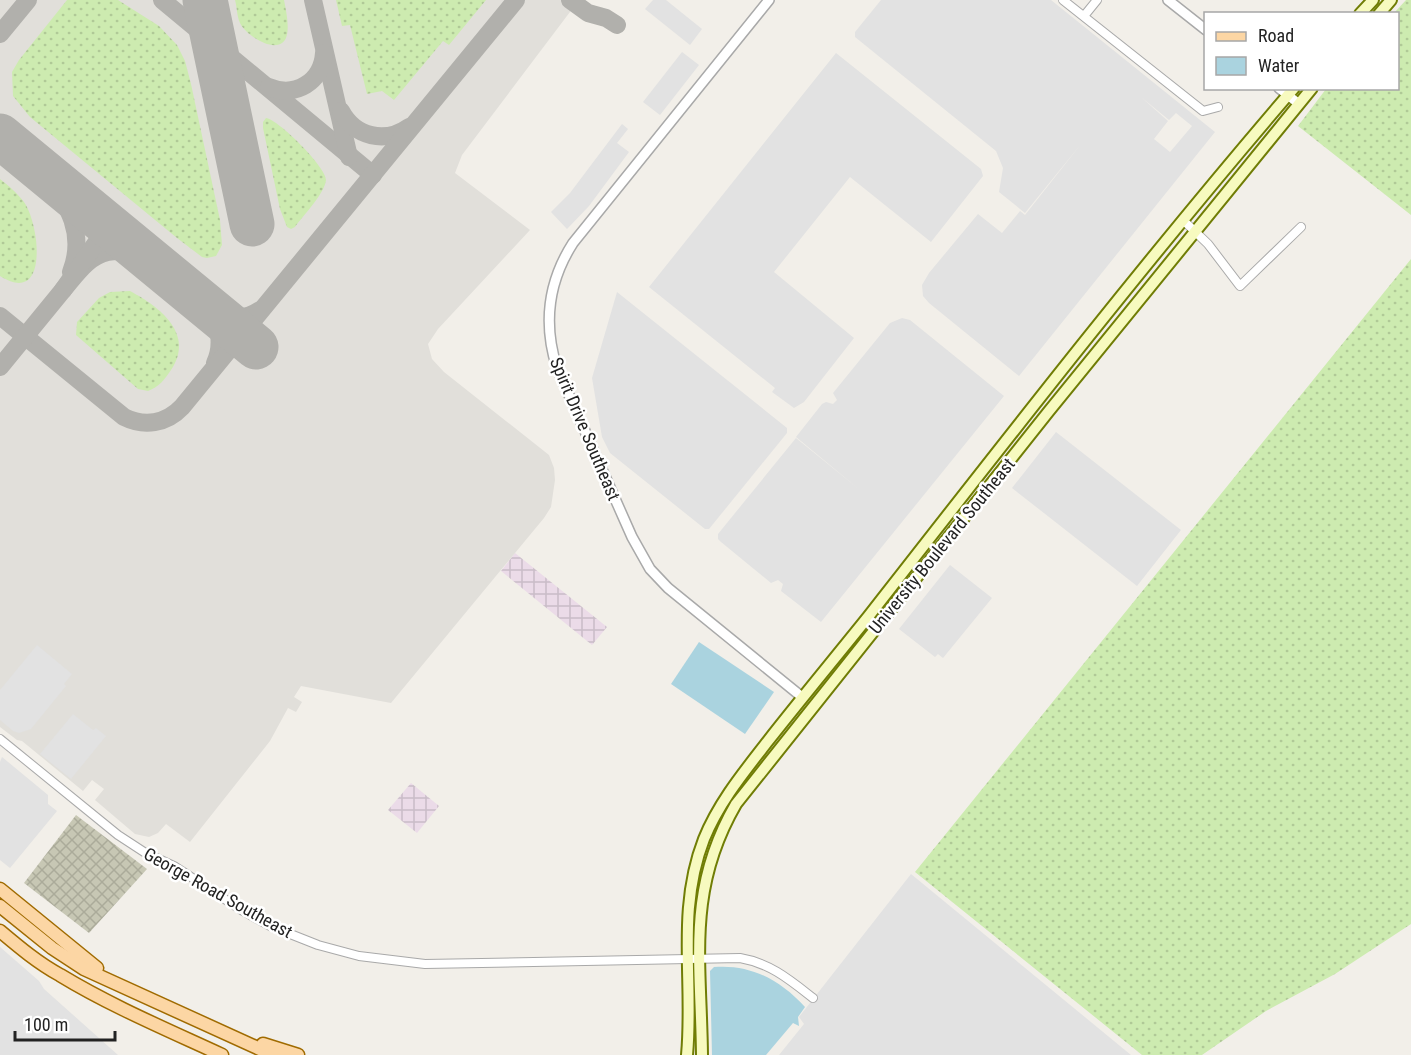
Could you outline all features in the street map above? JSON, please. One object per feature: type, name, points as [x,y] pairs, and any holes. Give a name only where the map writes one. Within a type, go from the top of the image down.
[{"type":"main road","points":[[1362,12],[1373,0]]},
{"type":"main road","points":[[1381,12],[1391,0]]},
{"type":"main road","name":"University Boulevard Southeast","points":[[702,1055],[700,915],[704,884],[722,829],[744,792],[1310,90]]},
{"type":"main road","name":"University Boulevard Southeast","points":[[687,1055],[687,914],[692,882],[700,851],[711,824],[734,785],[1020,423],[1287,91]]},
{"type":"main road","name":"Spirit Drive Southeast","points":[[802,697],[813,705]]},
{"type":"main road","points":[[0,889],[86,960],[125,987]]},
{"type":"main road","points":[[0,906],[52,948],[76,964],[273,1055]]},
{"type":"main road","points":[[0,931],[30,956],[59,975],[102,999],[222,1055]]},
{"type":"main road","points":[[211,1026],[298,1055]]},
{"type":"main road","points":[[175,1033],[212,1055]]},
{"type":"street","name":"Spirit Drive Southeast","points":[[769,0],[573,243],[556,276],[550,300],[548,327],[557,368],[632,537],[650,569],[668,588],[802,697]]},
{"type":"street","points":[[1064,0],[1203,111],[1218,107]]},
{"type":"street","points":[[1084,16],[1096,0]]},
{"type":"street","points":[[1168,0],[1204,28]]},
{"type":"street","points":[[1287,91],[1299,104]]},
{"type":"street","points":[[1184,221],[1196,231],[1221,260],[1240,286],[1301,227]]},
{"type":"street","name":"George Road Southeast","points":[[0,739],[136,848],[174,866],[258,919],[296,937],[332,950],[380,960],[425,964],[740,958],[760,962],[786,976],[813,998]]},
{"type":"shaded area","points":[[0,0],[579,0],[462,155],[455,173],[530,230],[438,329],[428,344],[432,359],[444,372],[549,455],[554,468],[555,480],[551,507],[391,703],[301,686],[294,697],[302,702],[296,712],[288,708],[270,741],[190,842],[166,824],[158,833],[149,837],[135,834],[95,800],[104,789],[92,780],[83,791],[22,741],[17,740],[0,727]]},
{"type":"shaded area","points":[[653,0],[666,0],[702,29],[690,45],[645,9]]},
{"type":"shaded area","points":[[881,0],[1051,0],[1215,132],[1019,376],[929,303],[923,296],[922,285],[929,273],[978,214],[1002,233],[1020,211],[1025,215],[1081,144],[1025,213],[999,192],[1003,168],[996,151],[855,37],[855,32]],"holes":[[[1141,97],[1169,120],[1176,113],[1192,126],[1170,152],[1154,139],[1168,121]]]},
{"type":"shaded area","points":[[682,52],[699,65],[660,115],[643,102]]},
{"type":"shaded area","points":[[836,53],[981,169],[983,176],[931,242],[850,177],[774,272],[854,338],[804,402],[794,408],[772,392],[775,388],[649,287]]},
{"type":"shaded area","points":[[622,124],[628,129],[617,143],[629,152],[589,206],[567,229],[551,212],[570,193]]},
{"type":"shaded area","points":[[617,292],[787,428],[787,433],[709,529],[705,529],[610,453],[602,437],[592,378]]},
{"type":"shaded area","points":[[902,318],[910,320],[1004,396],[821,622],[781,591],[783,584],[778,580],[771,583],[721,542],[718,534],[796,438],[860,490],[796,437],[822,404],[826,402],[833,404],[837,400],[833,393],[890,323]]},
{"type":"shaded area","points":[[1056,432],[1181,530],[1137,586],[1012,488]]},
{"type":"shaded area","points":[[515,553],[607,627],[592,645],[501,571]]},
{"type":"shaded area","points":[[950,565],[992,598],[943,658],[938,654],[935,657],[899,629]]},
{"type":"shaded area","points":[[37,645],[72,674],[64,684],[66,686],[31,729],[19,733],[0,720],[0,690]]},
{"type":"shaded area","points":[[73,714],[93,730],[96,728],[106,736],[71,779],[40,754]]},
{"type":"shaded area","points":[[2,757],[48,795],[48,804],[57,811],[10,868],[0,860],[0,762]]},
{"type":"shaded area","points":[[411,783],[439,806],[417,833],[388,810]]},
{"type":"shaded area","points":[[76,815],[147,869],[89,933],[24,883]]},
{"type":"shaded area","points":[[911,874],[1131,1055],[779,1055],[804,1024],[799,1017]]},
{"type":"shaded area","points":[[0,947],[39,981],[44,989],[118,1055],[0,1055]]},
{"type":"green space","points":[[67,0],[118,0],[159,26],[177,45],[185,61],[191,84],[220,220],[222,245],[216,256],[202,257],[177,238],[30,117],[13,96],[12,72]]},
{"type":"green space","points":[[235,0],[284,0],[288,29],[282,43],[270,45],[262,42],[243,28],[239,21]]},
{"type":"green space","points":[[336,0],[486,0],[449,45],[443,41],[394,100],[382,91],[367,94],[350,25],[342,26]]},
{"type":"green space","points":[[1406,0],[1411,0],[1411,215],[1298,126],[1325,90],[1399,90],[1399,12],[1395,12]]},
{"type":"green space","points":[[266,118],[281,126],[311,155],[326,180],[318,198],[291,229],[287,227],[280,209],[263,128]]},
{"type":"green space","points":[[0,179],[24,202],[34,228],[36,259],[33,272],[27,281],[16,283],[0,276]]},
{"type":"green space","points":[[1411,259],[1411,924],[1335,974],[1266,1011],[1202,1055],[1142,1055],[915,872]]},
{"type":"green space","points":[[130,291],[152,305],[171,323],[179,345],[171,370],[161,382],[148,391],[138,389],[76,335],[77,322],[99,298],[110,292]]},
{"type":"water","points":[[699,642],[774,692],[745,734],[671,684]]},
{"type":"water","points":[[714,967],[740,968],[775,982],[805,1007],[798,1017],[799,1026],[793,1023],[766,1055],[712,1055],[710,971]]},
{"type":"taxiway","points":[[0,34],[28,0]]},
{"type":"taxiway","points":[[162,0],[373,175]]},
{"type":"taxiway","points":[[313,0],[349,157]]},
{"type":"taxiway","points":[[0,316],[124,417],[147,423],[162,420],[176,413],[516,0]]},
{"type":"taxiway","points":[[570,0],[588,13],[606,18],[617,25]]},
{"type":"taxiway","points":[[269,87],[288,90],[306,85],[318,72],[324,53]]},
{"type":"taxiway","points":[[341,111],[354,127],[371,135],[390,135],[409,127]]},
{"type":"taxiway","points":[[47,175],[62,197],[76,233],[77,245],[71,272]]},
{"type":"taxiway","points":[[0,367],[63,290],[108,226]]},
{"type":"taxiway","points":[[63,290],[83,267],[101,254],[120,251],[141,256],[202,301],[210,310],[219,336],[219,350],[215,363]]},
{"type":"taxiway","points":[[209,308],[234,317],[247,316],[260,310]]},
{"type":"runway","points":[[205,0],[252,224]]},
{"type":"runway","points":[[0,136],[256,347]]}]
